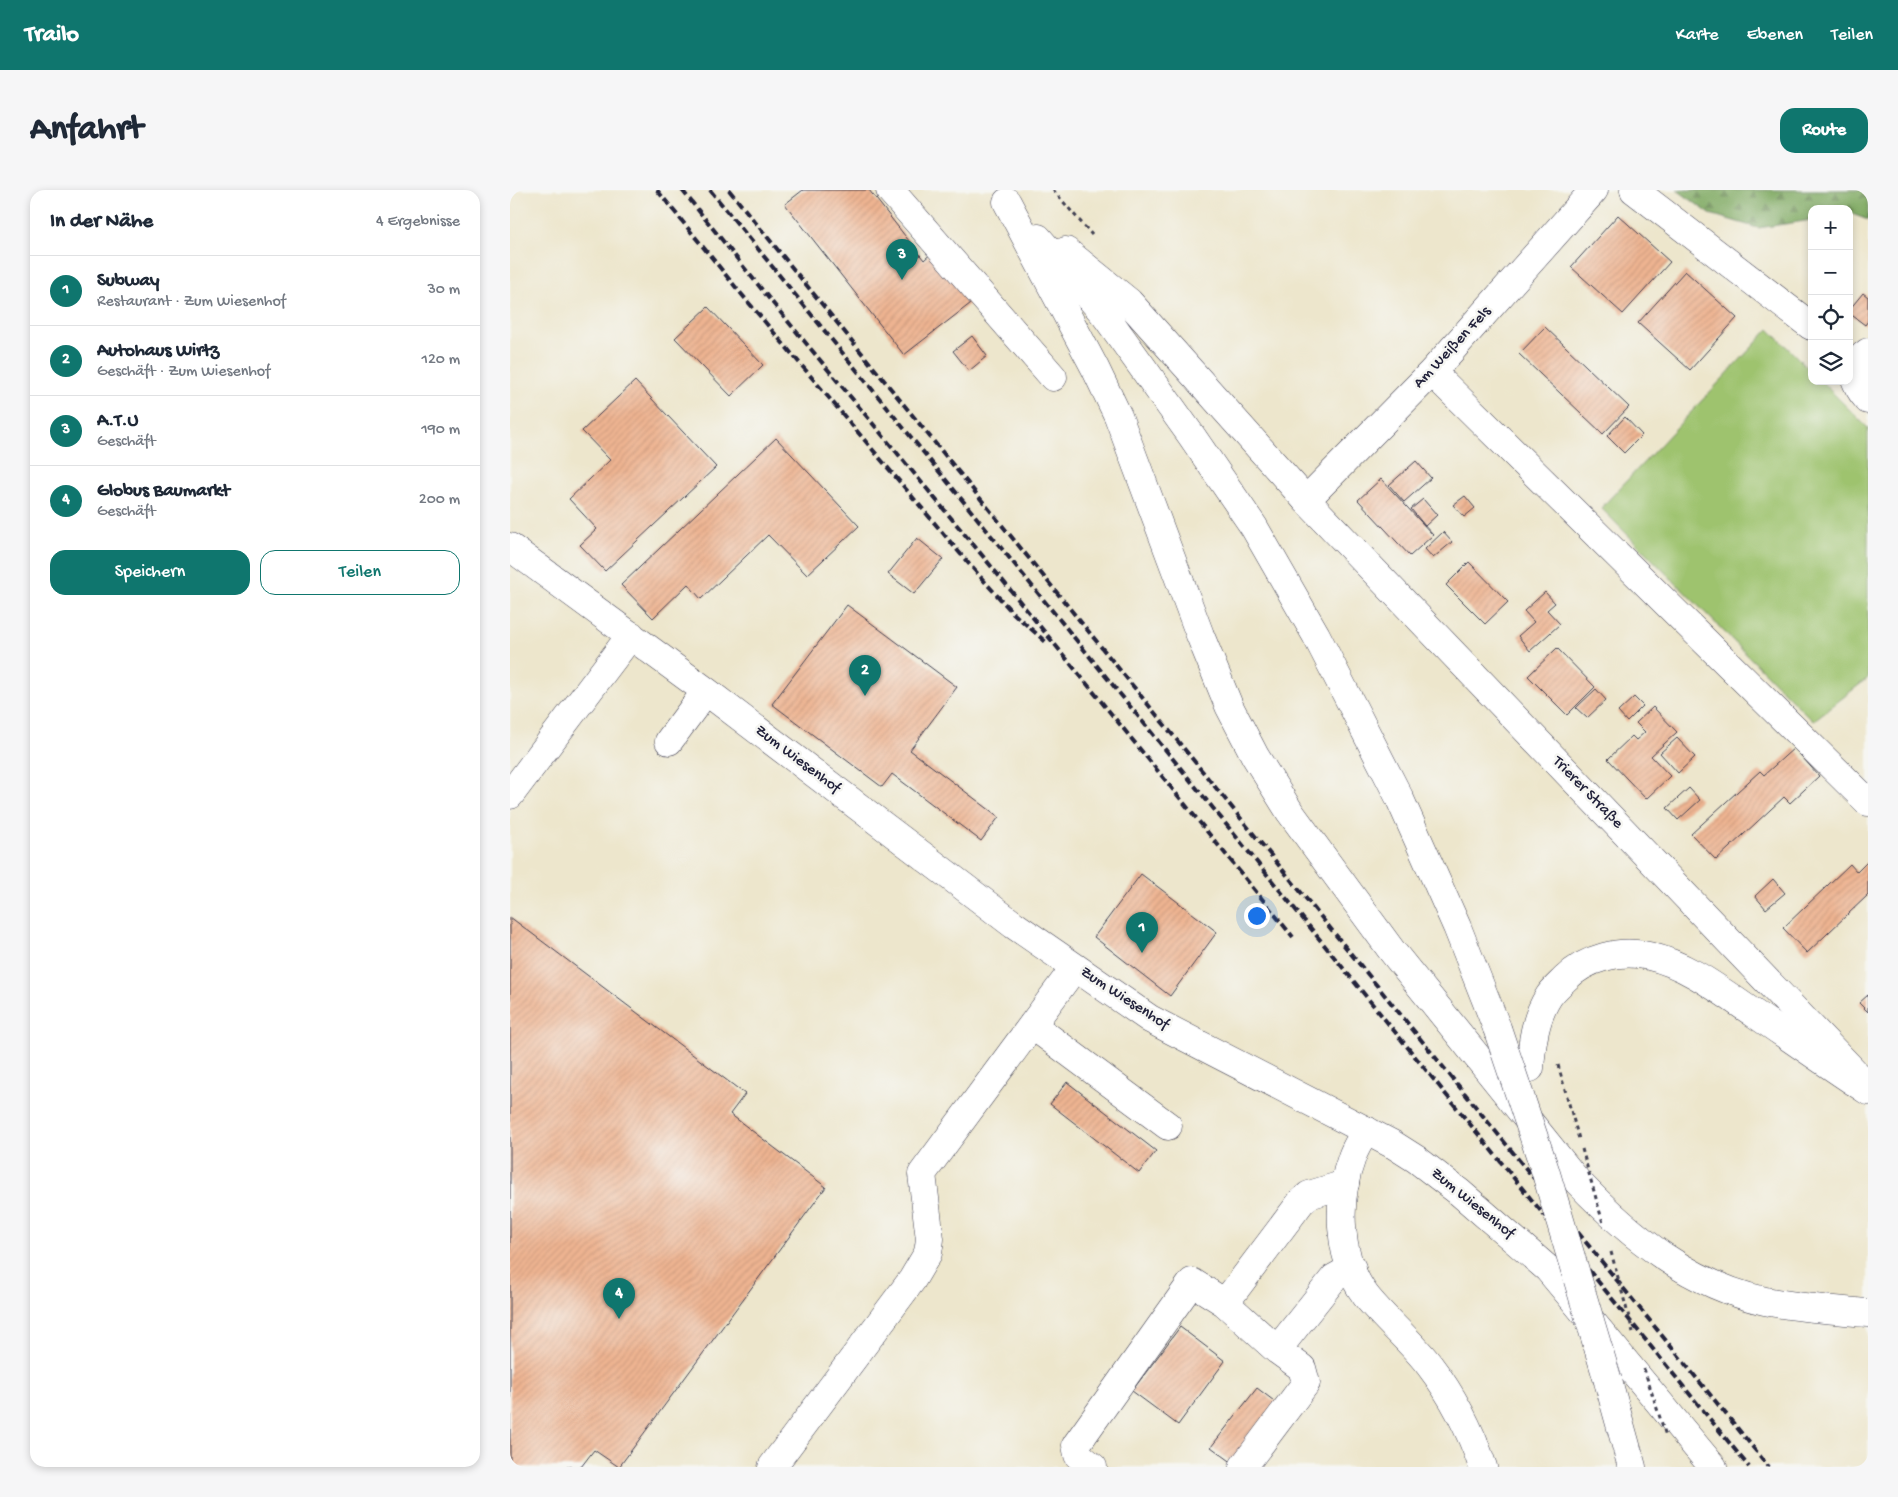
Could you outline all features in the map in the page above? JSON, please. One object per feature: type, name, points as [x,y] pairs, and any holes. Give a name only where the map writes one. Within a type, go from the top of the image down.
[{"type":"main road","points":[[890,190],[1053,377]]},
{"type":"main road","name":"Am Weißen Fels","points":[[1306,500],[1432,372],[1594,190]]},
{"type":"main road","points":[[1634,190],[1808,324]]},
{"type":"main road","points":[[1002,196],[1105,315],[1254,527],[1316,636],[1399,797],[1456,927],[1497,1028],[1545,1170],[1632,1467]]},
{"type":"main road","points":[[1002,196],[1095,368],[1118,416],[1200,636],[1229,706],[1255,756],[1290,812],[1392,951],[1578,1182],[1606,1210],[1666,1258],[1690,1274],[1727,1290],[1765,1301],[1809,1308],[1868,1313]]},
{"type":"main road","name":"Trierer Straße","points":[[1002,196],[1129,302],[1306,500],[1868,1086]]},
{"type":"main road","points":[[1868,352],[1859,358],[1854,374],[1858,388],[1868,400]]},
{"type":"main road","points":[[1432,372],[1868,802]]},
{"type":"main road","name":"Zum Wiesenhof","points":[[510,547],[706,691],[1014,925],[1150,1019],[1192,1030],[1416,1159],[1459,1192],[1548,1269],[1713,1467]]},
{"type":"main road","points":[[510,795],[631,635]]},
{"type":"main road","points":[[669,741],[706,691]]},
{"type":"main road","points":[[1545,1170],[1532,1098],[1530,1068],[1532,1040],[1538,1019],[1550,995],[1569,975],[1587,962],[1616,954],[1648,955],[1675,963],[1712,985],[1868,1092]]},
{"type":"main road","points":[[772,1467],[912,1280],[928,1253],[930,1239],[922,1174],[1075,967]]},
{"type":"main road","points":[[1032,1025],[1168,1126]]},
{"type":"main road","points":[[1366,1130],[1352,1156],[1345,1184],[1342,1211],[1343,1232],[1352,1268],[1366,1295],[1430,1367],[1455,1404],[1477,1449],[1483,1467]]},
{"type":"main road","points":[[1225,1303],[1305,1198],[1309,1195],[1345,1184]]},
{"type":"main road","points":[[1277,1350],[1334,1278],[1352,1268]]},
{"type":"main road","points":[[1093,1467],[1078,1455],[1076,1445],[1192,1282],[1225,1303],[1277,1350],[1302,1368],[1306,1383],[1243,1467]]},
{"type":"path","points":[[1556,1059],[1603,1223]]},
{"type":"path","points":[[1611,1252],[1633,1332]]},
{"type":"path","points":[[1644,1369],[1666,1436]]},
{"type":"green space","points":[[1677,190],[1868,190],[1868,220],[1853,214],[1853,205],[1808,205],[1808,221],[1758,228],[1710,214]]},
{"type":"green space","points":[[1769,329],[1808,368],[1808,385],[1825,385],[1868,428],[1868,678],[1813,721],[1601,508]]},
{"type":"building","points":[[803,190],[869,190],[924,260],[935,250],[975,300],[904,355],[785,204]]},
{"type":"building","points":[[1618,215],[1670,262],[1623,314],[1571,267]]},
{"type":"building","points":[[1685,271],[1737,318],[1690,370],[1638,323]]},
{"type":"building","points":[[1863,293],[1868,297],[1868,321],[1865,325],[1853,316],[1853,305]]},
{"type":"building","points":[[708,307],[763,365],[731,396],[675,338]]},
{"type":"building","points":[[1545,327],[1629,407],[1603,434],[1519,354]]},
{"type":"building","points":[[972,336],[987,356],[969,371],[953,351]]},
{"type":"building","points":[[635,381],[716,467],[605,571],[580,545],[597,529],[569,499],[610,460],[582,431]]},
{"type":"building","points":[[1625,417],[1642,435],[1624,453],[1607,436]]},
{"type":"building","points":[[776,438],[859,526],[807,575],[768,535],[701,599],[688,584],[653,618],[621,585]]},
{"type":"building","points":[[1416,461],[1431,478],[1404,502],[1389,485]]},
{"type":"building","points":[[1381,479],[1433,535],[1410,556],[1358,500]]},
{"type":"building","points":[[1465,496],[1475,508],[1464,517],[1453,505]]},
{"type":"building","points":[[1423,499],[1437,515],[1425,526],[1411,509]]},
{"type":"building","points":[[1443,532],[1452,542],[1433,558],[1425,549]]},
{"type":"building","points":[[917,538],[943,559],[914,594],[888,574]]},
{"type":"building","points":[[1469,562],[1508,602],[1485,624],[1446,585]]},
{"type":"building","points":[[1545,592],[1555,603],[1547,610],[1560,624],[1530,651],[1518,636],[1534,622],[1524,611]]},
{"type":"building","points":[[847,605],[957,687],[910,750],[999,817],[981,841],[892,774],[882,787],[772,704]]},
{"type":"building","points":[[1557,648],[1595,687],[1567,715],[1528,676]]},
{"type":"building","points":[[1596,689],[1606,700],[1587,718],[1576,708]]},
{"type":"building","points":[[1634,697],[1643,706],[1627,722],[1618,712]]},
{"type":"building","points":[[1653,707],[1677,732],[1651,756],[1670,776],[1646,799],[1608,759],[1632,736],[1636,740],[1645,732],[1636,723]]},
{"type":"building","points":[[1677,738],[1695,757],[1678,773],[1660,753]]},
{"type":"building","points":[[1794,748],[1819,776],[1790,803],[1784,797],[1716,860],[1691,834],[1760,771],[1764,775]]},
{"type":"building","points":[[1689,788],[1700,800],[1678,820],[1667,808]]},
{"type":"building","points":[[1868,861],[1868,895],[1807,953],[1783,928],[1850,864],[1857,872]]},
{"type":"building","points":[[1141,874],[1217,932],[1170,996],[1094,937]]},
{"type":"building","points":[[1773,879],[1785,893],[1766,909],[1755,896]]},
{"type":"building","points":[[510,917],[745,1094],[730,1114],[826,1187],[619,1467],[594,1450],[581,1467],[510,1467]]},
{"type":"building","points":[[1868,995],[1868,1012],[1859,1003]]},
{"type":"building","points":[[1067,1082],[1156,1151],[1139,1173],[1050,1104]]},
{"type":"building","points":[[1180,1327],[1225,1361],[1178,1425],[1132,1391]]},
{"type":"building","points":[[1257,1388],[1282,1407],[1237,1466],[1211,1447]]},
{"type":"railway","points":[[657,190],[738,290],[969,564],[1012,612],[1048,644]]},
{"type":"railway","points":[[682,190],[1293,937]]},
{"type":"railway","points":[[710,190],[1749,1467]]},
{"type":"railway","points":[[729,190],[1769,1467]]},
{"type":"place","name":"A.T.U","points":[[902,280]]},
{"type":"place","name":"Autohaus Wirtz","points":[[865,696]]},
{"type":"place","name":"Subway","points":[[1142,953]]},
{"type":"place","name":"Globus Baumarkt","points":[[619,1319]]}]
